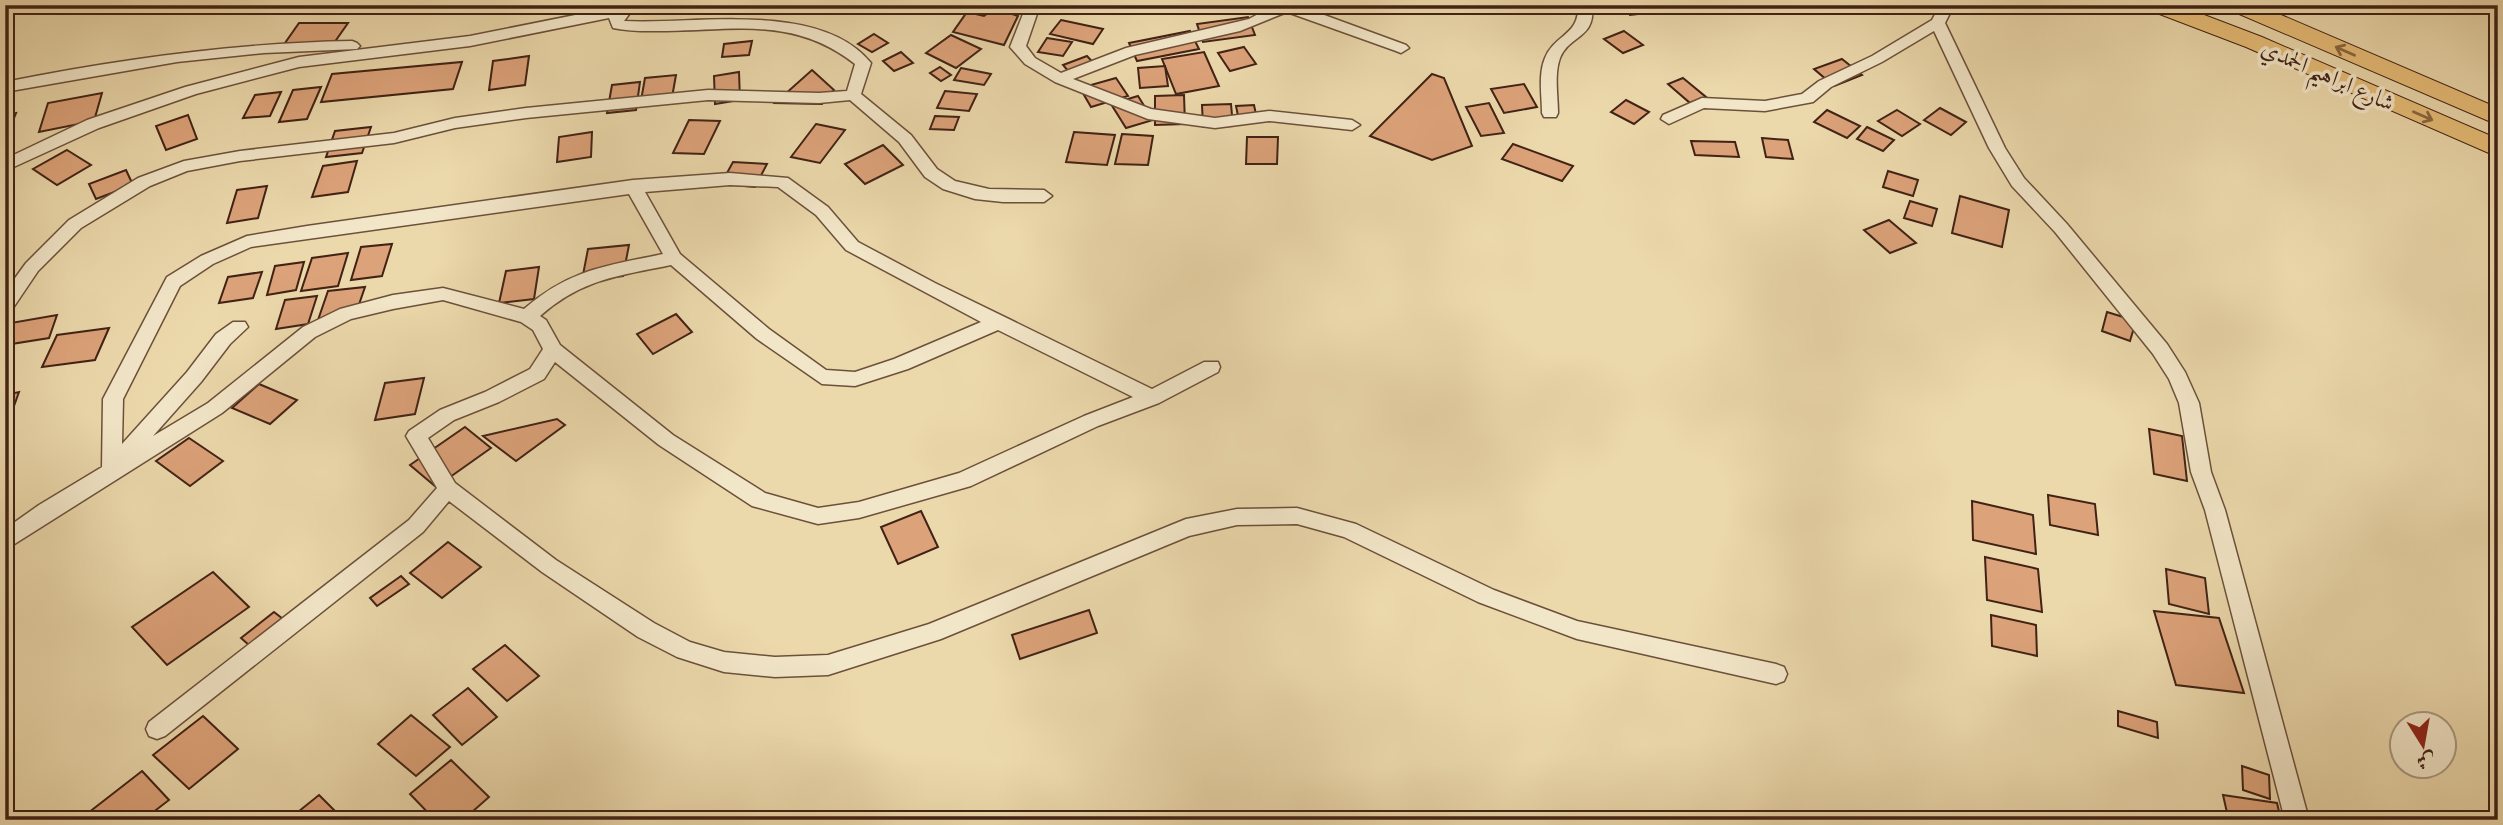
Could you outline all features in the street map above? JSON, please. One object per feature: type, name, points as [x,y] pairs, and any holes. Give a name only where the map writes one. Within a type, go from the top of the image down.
[{"type":"main road","name":"شارع ابراهيم الحمدي","points":[[2157,5],[2254,43],[2498,149]]},
{"type":"main road","name":"شارع ابراهيم الحمدي","points":[[2238,5],[2498,117]]},
{"type":"street","points":[[5,87],[163,57],[329,46],[402,48],[470,41],[642,5]]},
{"type":"street","points":[[1024,5],[1030,14],[1018,47],[1030,61],[1060,79],[1148,114],[1215,122],[1269,116],[1352,125]]},
{"type":"street","points":[[1550,113],[1549,63],[1553,53],[1564,40],[1581,30],[1586,15],[1585,5]]},
{"type":"street","points":[[1669,119],[1702,103],[1765,106],[1798,102],[1825,84],[1877,60],[1938,23],[1947,5]]},
{"type":"street","points":[[1060,79],[1130,51],[1251,24],[1285,6],[1401,48]]},
{"type":"street","points":[[625,10],[616,18],[618,25],[642,28],[720,21],[779,23],[831,37],[849,47],[863,63],[853,95]]},
{"type":"street","points":[[1938,23],[1997,148],[2018,182],[2061,228],[2160,349],[2178,377],[2189,403],[2201,472],[2215,510],[2297,820]]},
{"type":"street","points":[[5,166],[93,124],[191,90],[299,62],[379,54],[402,48]]},
{"type":"street","points":[[5,306],[32,267],[75,223],[144,182],[184,166],[240,156],[394,138],[455,123],[526,113],[708,95],[797,98],[853,95],[918,153],[925,169],[938,179],[960,190],[1001,196],[1044,196]]},
{"type":"street","points":[[113,469],[113,399],[173,282],[207,260],[247,242],[283,236],[633,186],[730,179],[782,181],[822,211],[852,246],[1152,398]]},
{"type":"street","points":[[633,186],[674,258],[763,334],[822,377],[856,379],[901,364],[998,322]]},
{"type":"street","points":[[527,317],[553,294],[588,276],[674,258]]},
{"type":"street","points":[[5,541],[113,469],[215,408],[309,332],[346,314],[393,302],[443,294],[527,317],[540,325],[553,350],[666,440],[759,500],[818,516],[859,510],[964,480],[1091,421],[1152,398],[1210,367]]},
{"type":"street","points":[[113,469],[194,377],[223,339],[239,327]]},
{"type":"street","points":[[553,350],[537,374],[492,397],[447,415],[416,436],[448,489],[549,566],[646,630],[685,650],[724,662],[775,667],[828,665],[933,632],[1186,528],[1237,517],[1297,516],[1349,530],[1486,596],[1577,630],[1776,674]]},
{"type":"street","points":[[157,729],[416,526],[448,489]]},
{"type":"building","points":[[393,5],[453,5],[451,9],[389,11]]},
{"type":"building","points":[[871,5],[909,5],[903,14],[868,9]]},
{"type":"building","points":[[1624,5],[1671,5],[1674,10],[1630,15]]},
{"type":"building","points":[[995,8],[1018,16],[1004,45],[953,32],[967,12],[984,16]]},
{"type":"building","points":[[1248,17],[1255,35],[1203,42],[1197,24]]},
{"type":"building","points":[[1061,20],[1103,29],[1093,44],[1050,34]]},
{"type":"building","points":[[299,23],[348,23],[334,43],[285,43]]},
{"type":"building","points":[[1190,31],[1199,49],[1137,61],[1129,43]]},
{"type":"building","points":[[1624,31],[1643,45],[1623,53],[1604,39]]},
{"type":"building","points":[[874,34],[888,43],[872,52],[858,44]]},
{"type":"building","points":[[951,35],[981,49],[956,68],[926,53]]},
{"type":"building","points":[[1047,38],[1072,42],[1063,56],[1038,52]]},
{"type":"building","points":[[752,41],[749,55],[722,57],[724,44]]},
{"type":"building","points":[[1244,47],[1256,64],[1230,71],[1218,53]]},
{"type":"building","points":[[901,52],[913,63],[894,71],[883,61]]},
{"type":"building","points":[[1204,52],[1219,86],[1176,94],[1162,59]]},
{"type":"building","points":[[529,56],[525,85],[489,90],[493,61]]},
{"type":"building","points":[[1087,56],[1099,69],[1074,78],[1063,65]]},
{"type":"building","points":[[1842,59],[1862,75],[1834,86],[1814,69]]},
{"type":"building","points":[[462,62],[453,89],[321,102],[332,74]]},
{"type":"building","points":[[1165,66],[1168,86],[1140,88],[1138,68]]},
{"type":"building","points":[[940,67],[951,75],[941,81],[930,73]]},
{"type":"building","points":[[961,68],[991,74],[984,85],[954,80]]},
{"type":"building","points":[[812,70],[834,90],[822,104],[775,103]]},
{"type":"building","points":[[739,72],[740,100],[715,104],[714,76]]},
{"type":"building","points":[[1432,74],[1444,78],[1472,146],[1432,160],[1370,136]]},
{"type":"building","points":[[676,75],[671,103],[640,106],[645,78]]},
{"type":"building","points":[[1116,78],[1128,96],[1091,107],[1080,88]]},
{"type":"building","points":[[1683,78],[1706,97],[1690,103],[1668,84]]},
{"type":"building","points":[[640,82],[636,110],[607,113],[612,85]]},
{"type":"building","points":[[1524,84],[1537,107],[1504,113],[1491,89]]},
{"type":"building","points":[[321,87],[307,119],[279,122],[293,90]]},
{"type":"building","points":[[945,91],[977,94],[969,111],[937,108]]},
{"type":"building","points":[[281,92],[270,116],[243,118],[255,95]]},
{"type":"building","points":[[102,93],[94,121],[39,132],[48,103]]},
{"type":"building","points":[[1184,95],[1185,124],[1155,125],[1155,96]]},
{"type":"building","points":[[1138,96],[1153,120],[1126,128],[1111,104]]},
{"type":"building","points":[[1626,100],[1649,112],[1634,124],[1611,112]]},
{"type":"building","points":[[1489,103],[1504,133],[1481,136],[1466,107]]},
{"type":"building","points":[[1231,104],[1233,126],[1203,127],[1202,105]]},
{"type":"building","points":[[1254,105],[1257,119],[1239,121],[1236,106]]},
{"type":"building","points":[[1940,108],[1966,122],[1951,135],[1924,120]]},
{"type":"building","points":[[1827,110],[1860,126],[1847,138],[1814,122]]},
{"type":"building","points":[[1897,110],[1920,124],[1902,136],[1878,121]]},
{"type":"building","points":[[16,113],[5,140],[5,115]]},
{"type":"building","points":[[188,115],[197,139],[166,150],[156,126]]},
{"type":"building","points":[[935,116],[959,117],[954,130],[930,129]]},
{"type":"building","points":[[689,120],[720,121],[704,154],[673,153]]},
{"type":"building","points":[[816,124],[845,130],[820,163],[791,157]]},
{"type":"building","points":[[371,127],[362,153],[326,157],[335,131]]},
{"type":"building","points":[[1867,127],[1894,140],[1883,151],[1857,139]]},
{"type":"building","points":[[592,132],[591,157],[557,162],[559,137]]},
{"type":"building","points":[[1074,132],[1115,135],[1107,165],[1066,162]]},
{"type":"building","points":[[1122,134],[1153,136],[1148,165],[1115,164]]},
{"type":"building","points":[[1247,137],[1278,137],[1277,164],[1246,164]]},
{"type":"building","points":[[1762,138],[1788,140],[1793,159],[1766,157]]},
{"type":"building","points":[[1691,141],[1735,142],[1739,157],[1695,155]]},
{"type":"building","points":[[1513,144],[1573,166],[1562,181],[1502,159]]},
{"type":"building","points":[[883,145],[903,165],[865,184],[845,164]]},
{"type":"building","points":[[67,150],[91,165],[57,185],[33,169]]},
{"type":"building","points":[[357,161],[348,192],[312,197],[323,166]]},
{"type":"building","points":[[733,162],[767,164],[755,187],[721,184]]},
{"type":"building","points":[[126,170],[133,185],[96,199],[89,184]]},
{"type":"building","points":[[1888,171],[1918,180],[1913,196],[1883,187]]},
{"type":"building","points":[[267,186],[258,218],[227,223],[237,190]]},
{"type":"building","points":[[1960,196],[2009,210],[2002,247],[1952,233]]},
{"type":"building","points":[[1910,201],[1937,209],[1932,226],[1904,218]]},
{"type":"building","points":[[1889,220],[1916,243],[1890,253],[1864,230]]},
{"type":"building","points":[[392,244],[382,276],[351,280],[361,247]]},
{"type":"building","points":[[629,245],[623,276],[582,280],[588,249]]},
{"type":"building","points":[[348,253],[338,286],[301,291],[312,258]]},
{"type":"building","points":[[304,262],[296,290],[267,295],[275,266]]},
{"type":"building","points":[[539,267],[534,299],[499,303],[506,271]]},
{"type":"building","points":[[262,272],[253,298],[219,303],[228,277]]},
{"type":"building","points":[[365,287],[355,316],[318,320],[328,291]]},
{"type":"building","points":[[317,296],[308,324],[276,329],[285,300]]},
{"type":"building","points":[[2107,312],[2136,321],[2130,341],[2102,331]]},
{"type":"building","points":[[676,314],[692,332],[653,354],[637,334]]},
{"type":"building","points":[[57,315],[49,338],[5,345],[5,324]]},
{"type":"building","points":[[109,328],[95,360],[42,367],[57,335]]},
{"type":"building","points":[[424,378],[415,414],[375,420],[385,383]]},
{"type":"building","points":[[259,384],[297,400],[270,424],[232,408]]},
{"type":"building","points":[[19,392],[9,420],[5,420],[5,395]]},
{"type":"building","points":[[557,419],[565,425],[516,461],[483,436]]},
{"type":"building","points":[[465,427],[491,448],[436,487],[410,465]]},
{"type":"building","points":[[2149,429],[2182,436],[2187,481],[2154,474]]},
{"type":"building","points":[[189,438],[223,461],[190,486],[156,461]]},
{"type":"building","points":[[2048,495],[2095,504],[2098,535],[2050,525]]},
{"type":"building","points":[[1972,501],[2033,515],[2036,554],[1973,540]]},
{"type":"building","points":[[921,511],[938,547],[898,564],[881,527]]},
{"type":"building","points":[[448,542],[481,567],[442,598],[410,573]]},
{"type":"building","points":[[1985,557],[2038,569],[2042,612],[1987,600]]},
{"type":"building","points":[[2166,569],[2205,578],[2209,614],[2169,604]]},
{"type":"building","points":[[213,572],[249,607],[167,665],[132,627]]},
{"type":"building","points":[[401,576],[409,584],[377,606],[370,598]]},
{"type":"building","points":[[1089,610],[1097,633],[1020,659],[1012,635]]},
{"type":"building","points":[[2154,611],[2219,618],[2244,693],[2176,685]]},
{"type":"building","points":[[274,612],[292,626],[258,653],[241,638]]},
{"type":"building","points":[[1991,615],[2036,625],[2037,656],[1992,646]]},
{"type":"building","points":[[505,645],[539,676],[507,701],[473,669]]},
{"type":"building","points":[[468,688],[497,717],[462,745],[433,715]]},
{"type":"building","points":[[2118,711],[2157,722],[2158,738],[2118,726]]},
{"type":"building","points":[[411,715],[450,747],[416,776],[378,744]]},
{"type":"building","points":[[203,716],[238,749],[189,789],[153,755]]},
{"type":"building","points":[[451,760],[489,797],[463,820],[435,820],[410,794]]},
{"type":"building","points":[[2242,766],[2269,775],[2270,799],[2243,790]]},
{"type":"building","points":[[142,771],[169,800],[143,820],[79,820]]},
{"type":"building","points":[[319,795],[344,820],[288,820]]},
{"type":"building","points":[[2223,795],[2277,803],[2281,820],[2228,817]]}]
